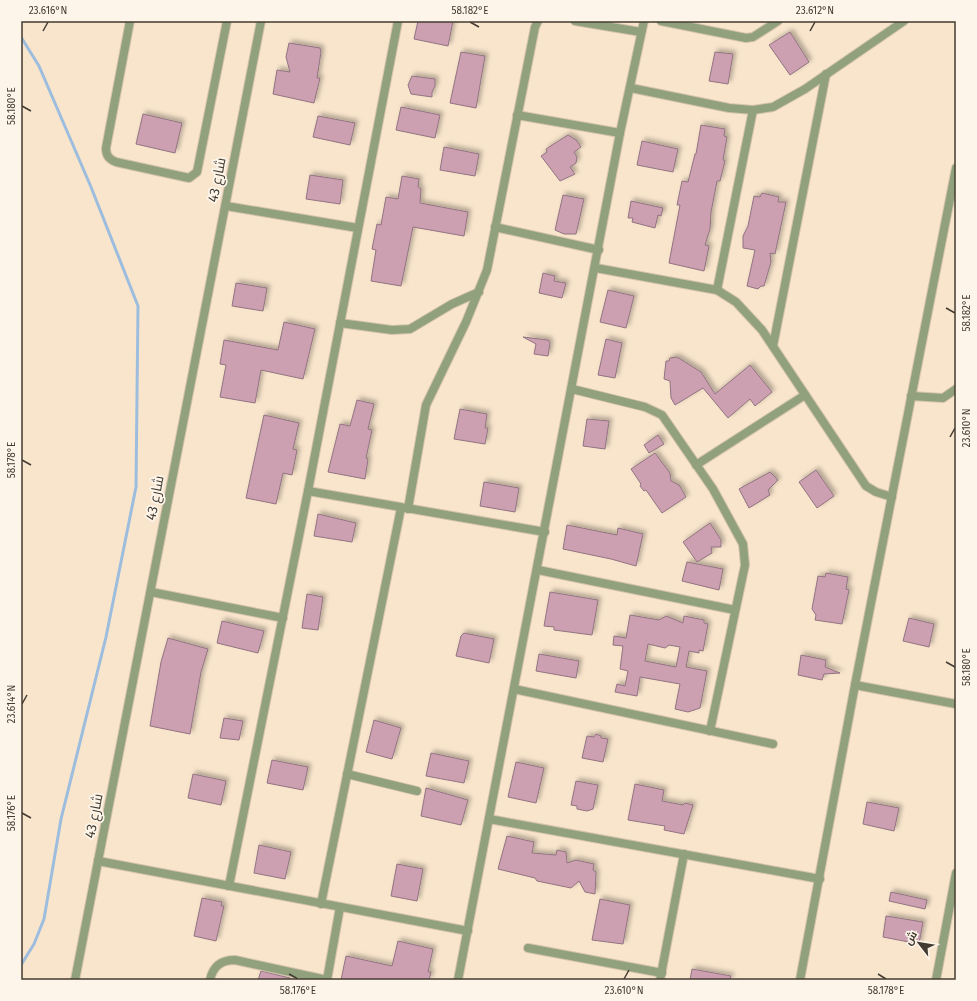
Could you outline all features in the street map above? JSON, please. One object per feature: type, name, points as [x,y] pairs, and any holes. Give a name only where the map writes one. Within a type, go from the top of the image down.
[{"type":"street","points":[[130,21],[106,154],[116,162],[189,178],[197,172],[227,21]]},
{"type":"street","name":"شارع 43","points":[[75,980],[262,21]]},
{"type":"street","points":[[228,886],[308,491],[398,21]]},
{"type":"street","points":[[321,904],[347,774],[426,405],[479,292],[487,270],[534,27],[538,21]]},
{"type":"street","points":[[575,21],[641,32]]},
{"type":"street","points":[[458,980],[596,268],[620,133],[644,21]]},
{"type":"street","points":[[661,21],[746,38],[753,37],[778,21]]},
{"type":"street","points":[[630,88],[729,108],[753,110],[773,107],[826,74],[895,23],[904,21]]},
{"type":"street","points":[[773,346],[826,74]]},
{"type":"street","points":[[717,290],[753,110]]},
{"type":"street","points":[[517,115],[620,133]]},
{"type":"street","points":[[800,980],[855,685],[956,168]]},
{"type":"street","points":[[226,206],[358,228]]},
{"type":"street","points":[[495,227],[599,250]]},
{"type":"street","points":[[596,268],[717,290],[736,302],[762,330],[866,486],[876,492],[892,497]]},
{"type":"street","points":[[340,324],[392,330],[410,329],[452,304],[479,292]]},
{"type":"street","points":[[572,389],[645,406],[662,415],[713,489],[743,544],[745,565],[710,731]]},
{"type":"street","points":[[911,396],[943,398],[956,389]]},
{"type":"street","points":[[696,465],[805,395]]},
{"type":"street","points":[[308,491],[545,532]]},
{"type":"street","points":[[538,570],[735,610]]},
{"type":"street","points":[[151,592],[283,618]]},
{"type":"street","points":[[855,685],[956,704]]},
{"type":"street","points":[[514,690],[773,744]]},
{"type":"street","points":[[347,774],[416,792]]},
{"type":"street","points":[[489,819],[820,878]]},
{"type":"street","points":[[528,948],[661,977],[684,854]]},
{"type":"street","points":[[98,861],[468,932]]},
{"type":"street","points":[[936,980],[956,873]]},
{"type":"street","points":[[210,980],[212,971],[218,964],[226,960],[235,960],[327,980],[340,907]]},
{"type":"building","points":[[418,21],[453,21],[448,46],[414,39]]},
{"type":"building","points":[[790,32],[809,62],[790,75],[769,45]]},
{"type":"building","points":[[289,43],[320,48],[321,52],[317,78],[320,78],[314,103],[273,94],[277,70],[290,72],[286,57]]},
{"type":"building","points":[[461,52],[485,56],[476,108],[450,103]]},
{"type":"building","points":[[715,52],[733,54],[728,84],[709,81]]},
{"type":"building","points":[[412,76],[435,79],[432,97],[411,94],[408,85]]},
{"type":"building","points":[[401,107],[440,115],[435,138],[396,130]]},
{"type":"building","points":[[143,114],[182,123],[175,153],[136,144]]},
{"type":"building","points":[[318,116],[355,123],[350,145],[313,137]]},
{"type":"building","points":[[701,125],[725,129],[724,136],[727,137],[723,160],[725,161],[720,181],[717,181],[711,212],[710,229],[705,245],[709,246],[704,271],[669,263],[680,205],[677,205],[682,181],[688,182],[696,154]]},
{"type":"building","points":[[568,135],[576,140],[581,147],[574,152],[577,157],[576,163],[570,167],[575,174],[560,181],[541,156],[547,152],[546,149]]},
{"type":"building","points":[[642,141],[678,149],[673,172],[637,165]]},
{"type":"building","points":[[444,147],[479,154],[475,176],[440,170]]},
{"type":"building","points":[[310,175],[343,180],[340,204],[306,199]]},
{"type":"building","points":[[402,176],[419,179],[418,187],[421,189],[420,203],[468,212],[464,236],[413,227],[401,286],[371,281],[376,250],[372,249],[377,224],[381,225],[386,197],[398,199]]},
{"type":"building","points":[[762,193],[779,197],[778,202],[786,202],[775,254],[770,253],[771,262],[764,286],[761,286],[758,289],[747,286],[755,250],[743,248],[743,236],[748,226],[754,196],[760,197]]},
{"type":"building","points":[[563,195],[584,199],[576,234],[564,234],[555,230]]},
{"type":"building","points":[[631,201],[663,208],[661,216],[658,215],[655,228],[632,222],[633,218],[628,218]]},
{"type":"building","points":[[543,273],[555,276],[554,281],[566,283],[562,298],[539,293]]},
{"type":"building","points":[[236,283],[267,288],[263,311],[232,306]]},
{"type":"building","points":[[608,290],[634,296],[626,328],[600,322]]},
{"type":"building","points":[[284,322],[315,329],[303,379],[261,370],[255,403],[220,397],[226,365],[220,364],[224,340],[278,350]]},
{"type":"building","points":[[523,337],[548,340],[550,343],[548,356],[534,354],[536,344]]},
{"type":"building","points":[[606,339],[622,343],[615,378],[598,375]]},
{"type":"building","points":[[677,357],[701,372],[715,394],[750,365],[772,392],[755,406],[750,399],[728,418],[703,388],[675,405],[671,398],[670,381],[664,379],[666,361],[669,361],[670,358]]},
{"type":"building","points":[[357,400],[374,404],[368,429],[372,430],[366,458],[368,459],[365,479],[328,472],[340,424],[350,426]]},
{"type":"building","points":[[460,409],[487,414],[485,428],[488,428],[485,444],[454,439]]},
{"type":"building","points":[[264,415],[299,423],[293,449],[297,450],[292,475],[283,473],[276,504],[246,498]]},
{"type":"building","points":[[587,419],[609,421],[605,449],[583,446]]},
{"type":"building","points":[[658,435],[664,444],[649,453],[644,445]]},
{"type":"building","points":[[655,453],[670,473],[671,481],[679,485],[686,497],[662,513],[646,490],[644,491],[640,486],[641,484],[631,469]]},
{"type":"building","points":[[816,470],[834,496],[817,508],[799,482]]},
{"type":"building","points":[[770,472],[778,480],[768,490],[770,495],[749,508],[739,489]]},
{"type":"building","points":[[484,482],[519,488],[515,512],[480,506]]},
{"type":"building","points":[[318,514],[356,523],[352,542],[314,536]]},
{"type":"building","points":[[710,523],[721,540],[721,547],[711,547],[712,553],[697,562],[683,542]]},
{"type":"building","points":[[567,525],[617,535],[618,528],[643,534],[636,566],[563,549]]},
{"type":"building","points":[[687,562],[723,569],[719,590],[682,581]]},
{"type":"building","points":[[826,573],[848,577],[846,589],[849,590],[842,624],[815,620],[816,615],[812,609],[818,576],[825,577]]},
{"type":"building","points":[[550,592],[598,600],[592,635],[554,630],[554,627],[544,626]]},
{"type":"building","points":[[307,594],[323,597],[318,630],[302,628]]},
{"type":"building","points":[[630,615],[659,620],[666,616],[683,623],[684,616],[704,620],[704,623],[708,624],[703,651],[699,650],[699,653],[689,651],[686,667],[707,671],[700,708],[688,712],[675,709],[680,684],[640,677],[637,696],[615,692],[617,684],[625,686],[628,671],[620,669],[623,646],[613,645],[614,636],[626,638]],"holes":[[[648,644],[665,648],[669,645],[680,647],[676,667],[645,661]]]},
{"type":"building","points":[[909,618],[934,624],[929,647],[903,641]]},
{"type":"building","points":[[222,621],[264,631],[258,653],[217,643]]},
{"type":"building","points":[[464,633],[494,639],[489,663],[456,656],[461,636]]},
{"type":"building","points":[[168,638],[208,649],[201,672],[190,734],[150,726],[161,662]]},
{"type":"building","points":[[539,654],[579,661],[576,678],[536,671]]},
{"type":"building","points":[[801,655],[826,660],[825,667],[840,673],[824,674],[822,680],[798,675]]},
{"type":"building","points":[[224,718],[243,721],[239,740],[220,738]]},
{"type":"building","points":[[374,720],[401,728],[392,759],[366,752]]},
{"type":"building","points":[[596,734],[601,736],[601,738],[608,739],[603,762],[582,758],[587,736],[594,737]]},
{"type":"building","points":[[431,753],[469,761],[464,783],[426,776]]},
{"type":"building","points":[[272,760],[308,767],[303,790],[267,783]]},
{"type":"building","points":[[516,762],[544,768],[536,803],[508,797]]},
{"type":"building","points":[[193,774],[226,781],[221,805],[188,798]]},
{"type":"building","points":[[576,781],[598,785],[593,809],[587,811],[577,809],[577,806],[571,805]]},
{"type":"building","points":[[635,784],[664,790],[662,801],[683,805],[685,803],[693,805],[684,834],[664,830],[665,826],[628,820]]},
{"type":"building","points":[[426,788],[468,800],[461,825],[421,816]]},
{"type":"building","points":[[867,802],[899,808],[894,831],[863,824]]},
{"type":"building","points":[[507,836],[534,842],[532,853],[556,855],[557,850],[566,852],[567,863],[576,860],[594,864],[593,870],[596,872],[595,894],[585,892],[579,881],[571,888],[537,881],[535,878],[498,869]]},
{"type":"building","points":[[259,845],[291,852],[285,879],[254,873]]},
{"type":"building","points":[[397,864],[423,869],[417,901],[391,896]]},
{"type":"building","points":[[891,892],[927,900],[925,909],[889,901]]},
{"type":"building","points":[[202,898],[222,902],[221,906],[224,906],[216,941],[194,936]]},
{"type":"building","points":[[600,899],[630,905],[623,944],[592,940]]},
{"type":"building","points":[[886,916],[923,922],[919,944],[883,937]]},
{"type":"building","points":[[398,941],[433,949],[428,972],[431,972],[429,980],[341,980],[346,956],[392,966]]},
{"type":"building","points":[[692,969],[731,976],[730,980],[690,980]]},
{"type":"building","points":[[261,971],[290,978],[289,980],[258,980]]},
{"type":"waterway","points":[[21,37],[39,66],[91,187],[138,306],[136,487],[106,637],[61,819],[44,919],[34,944],[21,965]]}]
